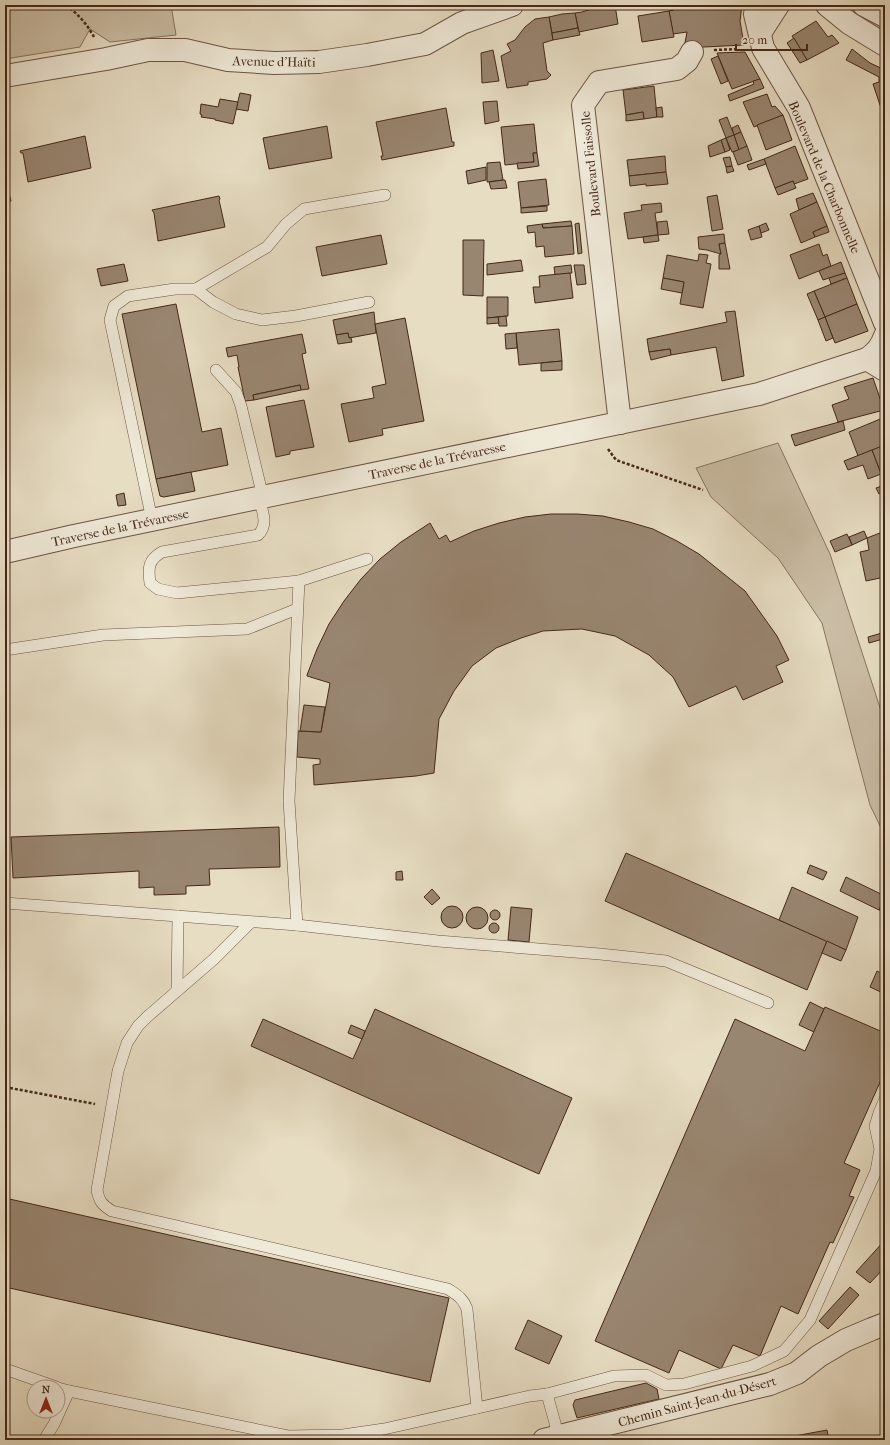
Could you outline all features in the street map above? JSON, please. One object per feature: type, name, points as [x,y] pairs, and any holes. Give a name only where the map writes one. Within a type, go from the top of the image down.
[{"type":"street","name":"Avenue d'Haïti","points":[[5,76],[106,59],[148,50],[184,50],[228,60],[266,63],[319,62],[385,53],[425,44],[462,23],[512,5]]},
{"type":"street","name":"Boulevard de la Charbonnelle","points":[[758,5],[755,14],[761,41],[799,108],[885,323]]},
{"type":"street","points":[[761,41],[778,5]]},
{"type":"street","points":[[827,5],[849,22],[885,45]]},
{"type":"street","points":[[864,5],[885,16]]},
{"type":"street","name":"Boulevard Faissolle","points":[[620,423],[583,105],[599,82],[677,69],[684,65],[692,52]]},
{"type":"street","points":[[876,364],[876,353],[882,345],[885,336]]},
{"type":"street","name":"Traverse de la Trévaresse","points":[[5,552],[74,536],[759,394],[876,364]]},
{"type":"street","name":"Chemin Saint-Jean-du-Désert","points":[[551,1438],[770,1384],[797,1373],[819,1356],[846,1340],[885,1324]]},
{"type":"lane","points":[[152,520],[110,320],[114,306],[128,296],[175,289],[196,289],[267,247],[286,224],[304,209],[386,195]]},
{"type":"lane","points":[[196,289],[213,302],[236,314],[262,320],[296,316],[369,302]]},
{"type":"lane","points":[[216,370],[236,392],[242,406],[261,497],[265,526],[262,532],[258,535],[162,552],[155,556],[149,565],[150,582],[158,589],[176,593],[299,581],[367,559]]},
{"type":"lane","points":[[297,925],[289,801],[299,581]]},
{"type":"lane","points":[[5,650],[103,635],[247,629],[297,609]]},
{"type":"lane","points":[[5,903],[297,925],[438,941],[600,954],[666,961],[768,1003]]},
{"type":"lane","points":[[176,991],[178,916]]},
{"type":"lane","points":[[251,922],[214,959],[138,1026],[127,1043],[118,1071],[97,1190],[98,1198],[102,1205],[112,1211],[448,1289],[464,1301],[467,1309],[477,1408]]},
{"type":"lane","points":[[66,1390],[288,1436],[342,1435],[384,1428],[530,1396],[547,1394],[614,1376],[646,1375],[666,1385],[684,1384],[752,1366],[784,1351],[810,1320],[876,1171],[880,1149],[876,1126],[879,1113],[885,1099]]},
{"type":"lane","points":[[5,1370],[32,1379]]},
{"type":"lane","points":[[547,1394],[556,1423],[551,1438]]},
{"type":"lane","points":[[44,1440],[54,1424],[55,1419]]},
{"type":"path","points":[[66,5],[77,13],[90,28],[106,59]]},
{"type":"path","points":[[692,52],[761,41]]},
{"type":"path","points":[[599,427],[603,443],[616,460],[703,490]]},
{"type":"path","points":[[5,1087],[112,1108]]},
{"type":"shaded area","points":[[5,5],[171,5],[176,35],[110,42],[90,29],[80,47],[5,59]]},
{"type":"shaded area","points":[[778,443],[830,554],[885,723],[885,829],[882,830],[870,805],[822,623],[778,558],[711,497],[696,468]]},
{"type":"building","points":[[604,5],[615,5],[618,24],[579,32],[575,13]]},
{"type":"building","points":[[669,5],[673,5],[674,10],[670,11]]},
{"type":"building","points":[[673,5],[742,5],[740,21],[744,45],[684,48],[687,32],[673,34],[669,11],[674,10]]},
{"type":"building","points":[[669,11],[674,37],[642,42],[638,16]]},
{"type":"building","points":[[575,13],[578,28],[552,33],[549,17]]},
{"type":"building","points":[[549,17],[553,40],[543,43],[547,71],[551,75],[547,79],[528,82],[528,85],[507,88],[501,56],[511,51],[507,44],[515,40],[525,27],[535,19]]},
{"type":"building","points":[[816,21],[828,37],[832,35],[839,43],[807,60],[792,36]]},
{"type":"building","points":[[578,28],[580,35],[553,40],[552,33]]},
{"type":"building","points":[[794,38],[807,60],[800,63],[787,43]]},
{"type":"building","points":[[852,49],[870,63],[885,70],[885,109],[881,108],[873,84],[879,82],[879,77],[846,60]]},
{"type":"building","points":[[493,50],[499,81],[482,83],[481,53]]},
{"type":"building","points":[[745,52],[760,79],[732,89],[717,53]]},
{"type":"building","points":[[718,56],[728,81],[721,84],[711,59]]},
{"type":"building","points":[[760,79],[764,88],[730,101],[728,95],[754,84],[753,81]]},
{"type":"building","points":[[654,86],[657,117],[644,119],[643,112],[626,115],[623,90]]},
{"type":"building","points":[[240,93],[251,95],[248,111],[236,109]]},
{"type":"building","points":[[767,94],[772,107],[775,106],[783,115],[754,127],[743,102]]},
{"type":"building","points":[[220,99],[238,102],[233,124],[201,117],[201,104],[218,107]]},
{"type":"building","points":[[497,101],[499,121],[485,124],[483,102]]},
{"type":"building","points":[[662,107],[663,117],[657,117],[656,108]]},
{"type":"building","points":[[446,108],[454,146],[382,160],[381,156],[383,156],[376,122]]},
{"type":"building","points":[[643,112],[644,119],[626,121],[626,115]]},
{"type":"building","points":[[783,115],[792,140],[766,150],[757,125]]},
{"type":"building","points":[[727,117],[734,135],[726,138],[719,120]]},
{"type":"building","points":[[534,124],[537,153],[533,153],[534,162],[505,165],[501,127]]},
{"type":"building","points":[[738,125],[741,132],[734,135],[732,128]]},
{"type":"building","points":[[327,126],[332,158],[269,169],[263,138]]},
{"type":"building","points":[[741,132],[747,146],[739,150],[734,135]]},
{"type":"building","points":[[734,135],[739,150],[732,152],[726,138]]},
{"type":"building","points":[[85,136],[91,168],[28,182],[23,153],[20,151]]},
{"type":"building","points":[[726,138],[730,150],[725,152],[721,140]]},
{"type":"building","points":[[721,140],[725,152],[710,157],[708,146]]},
{"type":"building","points":[[747,146],[752,160],[738,165],[733,152]]},
{"type":"building","points":[[795,146],[808,179],[794,184],[793,181],[775,188],[764,159]]},
{"type":"building","points":[[533,153],[537,153],[539,166],[518,169],[517,163],[534,162]]},
{"type":"building","points":[[665,156],[666,172],[629,176],[627,160]]},
{"type":"building","points":[[730,157],[732,166],[726,167],[723,158]]},
{"type":"building","points":[[764,159],[766,164],[749,170],[747,165]]},
{"type":"building","points":[[500,162],[503,180],[487,182],[487,163]]},
{"type":"building","points":[[732,166],[734,171],[727,173],[726,167]]},
{"type":"building","points":[[486,167],[486,180],[468,184],[466,171]]},
{"type":"building","points":[[666,172],[668,184],[630,186],[629,176]]},
{"type":"building","points":[[5,178],[11,201],[5,202]]},
{"type":"building","points":[[546,179],[549,205],[521,208],[518,182]]},
{"type":"building","points":[[505,180],[507,188],[491,189],[489,182]]},
{"type":"building","points":[[793,181],[796,188],[778,195],[775,188]]},
{"type":"building","points":[[813,193],[817,202],[799,210],[796,199]]},
{"type":"building","points":[[717,195],[723,229],[712,231],[707,197]]},
{"type":"building","points":[[219,196],[225,227],[158,241],[154,213],[152,210]]},
{"type":"building","points":[[817,202],[827,226],[813,232],[815,237],[801,243],[790,214]]},
{"type":"building","points":[[661,203],[662,212],[655,213],[658,235],[628,239],[624,213],[642,210],[641,205]]},
{"type":"building","points":[[547,206],[547,211],[521,213],[521,208]]},
{"type":"building","points":[[571,221],[572,226],[543,228],[542,224]]},
{"type":"building","points":[[667,221],[669,234],[658,235],[657,222]]},
{"type":"building","points":[[579,223],[582,253],[578,254],[575,224]]},
{"type":"building","points":[[766,223],[769,230],[761,233],[759,226]]},
{"type":"building","points":[[542,224],[543,228],[572,226],[574,254],[545,257],[544,246],[536,247],[535,232],[528,233],[527,226]]},
{"type":"building","points":[[759,226],[762,237],[751,240],[748,230]]},
{"type":"building","points":[[827,226],[829,232],[815,237],[813,232]]},
{"type":"building","points":[[724,234],[725,243],[719,244],[721,254],[699,249],[698,237]]},
{"type":"building","points":[[381,235],[387,264],[322,276],[316,247]]},
{"type":"building","points":[[658,235],[659,241],[644,243],[643,237]]},
{"type":"building","points":[[463,240],[484,240],[483,296],[463,295]]},
{"type":"building","points":[[725,243],[730,269],[719,269],[719,255],[721,254],[719,244]]},
{"type":"building","points":[[819,244],[823,256],[827,254],[831,266],[799,279],[790,255]]},
{"type":"building","points":[[699,254],[708,255],[706,263],[711,264],[703,308],[680,304],[684,282],[663,278],[667,255],[698,261]]},
{"type":"building","points":[[521,260],[523,271],[487,275],[487,264]]},
{"type":"building","points":[[841,262],[845,273],[823,280],[819,271]]},
{"type":"building","points":[[124,264],[128,281],[101,286],[97,269]]},
{"type":"building","points":[[571,265],[572,273],[555,275],[554,267]]},
{"type":"building","points":[[574,265],[584,265],[586,284],[577,285]]},
{"type":"building","points":[[570,273],[573,298],[535,303],[533,287],[540,287],[539,276]]},
{"type":"building","points":[[845,273],[847,278],[831,284],[829,278]]},
{"type":"building","points":[[663,278],[684,282],[682,293],[661,289]]},
{"type":"building","points":[[847,278],[857,304],[825,317],[814,291]]},
{"type":"building","points":[[814,291],[825,317],[818,320],[807,294]]},
{"type":"building","points":[[487,297],[508,297],[508,316],[487,318]]},
{"type":"building","points":[[176,304],[202,432],[221,428],[228,465],[156,479],[122,314]]},
{"type":"building","points":[[857,304],[868,331],[835,343],[825,317]]},
{"type":"building","points":[[735,311],[744,376],[722,381],[716,347],[671,355],[670,349],[649,352],[647,339],[727,322],[725,312]]},
{"type":"building","points":[[374,312],[376,333],[349,338],[348,333],[336,335],[333,320]]},
{"type":"building","points":[[506,316],[507,326],[499,326],[498,317]]},
{"type":"building","points":[[498,317],[499,323],[487,324],[487,318]]},
{"type":"building","points":[[825,317],[833,338],[826,341],[818,320]]},
{"type":"building","points":[[405,318],[424,421],[382,429],[383,435],[349,442],[341,404],[374,398],[372,387],[386,384],[375,324]]},
{"type":"building","points":[[559,329],[562,361],[519,365],[516,333]]},
{"type":"building","points":[[348,333],[352,342],[338,344],[336,335]]},
{"type":"building","points":[[516,333],[517,348],[506,349],[505,334]]},
{"type":"building","points":[[302,334],[306,353],[302,354],[309,389],[301,390],[300,385],[253,395],[254,400],[245,401],[237,355],[228,357],[226,348]]},
{"type":"building","points":[[670,349],[671,355],[651,360],[649,352]]},
{"type":"building","points":[[562,361],[562,370],[541,371],[541,363]]},
{"type":"building","points":[[873,378],[884,410],[838,422],[832,405],[849,399],[844,387]]},
{"type":"building","points":[[300,385],[301,390],[254,400],[253,395]]},
{"type":"building","points":[[304,400],[314,447],[290,451],[290,454],[276,457],[266,407]]},
{"type":"building","points":[[885,417],[885,445],[858,456],[849,432]]},
{"type":"building","points":[[843,421],[845,430],[795,446],[791,435]]},
{"type":"building","points":[[885,445],[885,472],[881,474],[872,450]]},
{"type":"building","points":[[872,450],[881,474],[868,479],[863,465],[848,470],[844,461]]},
{"type":"building","points":[[191,472],[195,491],[164,497],[160,496],[156,479]]},
{"type":"building","points":[[885,485],[885,491],[879,494],[876,488]]},
{"type":"building","points":[[124,493],[126,505],[118,506],[116,495]]},
{"type":"building","points":[[551,514],[603,516],[629,522],[653,529],[699,554],[745,591],[777,636],[789,660],[776,666],[783,682],[743,700],[736,686],[689,707],[673,677],[649,655],[615,636],[582,629],[543,631],[496,648],[472,666],[454,691],[439,719],[434,773],[314,785],[313,765],[320,764],[320,759],[297,757],[298,731],[321,732],[330,683],[307,675],[329,624],[361,579],[380,559],[401,542],[430,523],[439,539],[446,535],[450,542],[474,531],[499,523],[525,517]]},
{"type":"building","points":[[864,531],[867,538],[852,545],[849,537]]},
{"type":"building","points":[[885,531],[885,577],[866,581],[860,552],[869,550],[867,538]]},
{"type":"building","points":[[847,534],[852,545],[835,552],[830,541]]},
{"type":"building","points":[[885,627],[885,632],[882,633],[881,628]]},
{"type":"building","points":[[882,633],[883,639],[869,643],[868,637]]},
{"type":"building","points":[[304,705],[325,707],[321,732],[300,731]]},
{"type":"building","points":[[279,827],[280,867],[209,869],[210,885],[186,886],[186,894],[154,895],[154,887],[139,888],[139,871],[13,878],[11,837]]},
{"type":"building","points":[[626,853],[827,941],[807,990],[605,901]]},
{"type":"building","points":[[810,865],[827,872],[823,880],[807,873]]},
{"type":"building","points":[[402,871],[403,880],[396,880],[396,872]]},
{"type":"building","points":[[846,877],[885,896],[879,910],[840,891]]},
{"type":"building","points":[[792,887],[858,917],[846,950],[779,920]]},
{"type":"building","points":[[432,889],[440,898],[432,905],[424,897]]},
{"type":"building","points":[[885,899],[885,912],[879,910]]},
{"type":"building","points":[[452,906],[460,909],[463,917],[460,925],[452,928],[444,925],[441,917],[444,909]]},
{"type":"building","points":[[477,907],[485,910],[488,918],[485,926],[477,929],[469,926],[466,918],[469,910]]},
{"type":"building","points":[[511,907],[532,909],[529,942],[508,940]]},
{"type":"building","points":[[493,910],[497,910],[499,911],[499,919],[493,920],[490,917],[490,913]]},
{"type":"building","points":[[492,923],[496,923],[498,924],[498,932],[492,933],[489,930],[489,926]]},
{"type":"building","points":[[827,941],[846,950],[841,961],[822,953]]},
{"type":"building","points":[[877,971],[885,975],[885,994],[870,987]]},
{"type":"building","points":[[810,1002],[824,1009],[814,1032],[799,1025]]},
{"type":"building","points":[[825,1007],[885,1033],[885,1071],[844,1163],[860,1170],[849,1196],[854,1197],[833,1243],[830,1242],[798,1314],[781,1306],[760,1356],[733,1345],[721,1369],[679,1350],[669,1373],[595,1341],[735,1019],[805,1051]]},
{"type":"building","points":[[375,1009],[572,1098],[539,1174],[251,1046],[263,1019],[353,1059]]},
{"type":"building","points":[[351,1025],[365,1031],[362,1039],[348,1033]]},
{"type":"building","points":[[5,1198],[449,1298],[430,1382],[5,1287]]},
{"type":"building","points":[[885,1240],[885,1267],[870,1283],[856,1272]]},
{"type":"building","points":[[850,1287],[859,1295],[828,1329],[819,1321]]},
{"type":"building","points":[[528,1320],[562,1336],[549,1364],[515,1349]]},
{"type":"building","points":[[646,1383],[657,1389],[659,1399],[577,1418],[573,1405],[575,1400]]},
{"type":"building","points":[[827,1430],[829,1440],[773,1440]]}]
